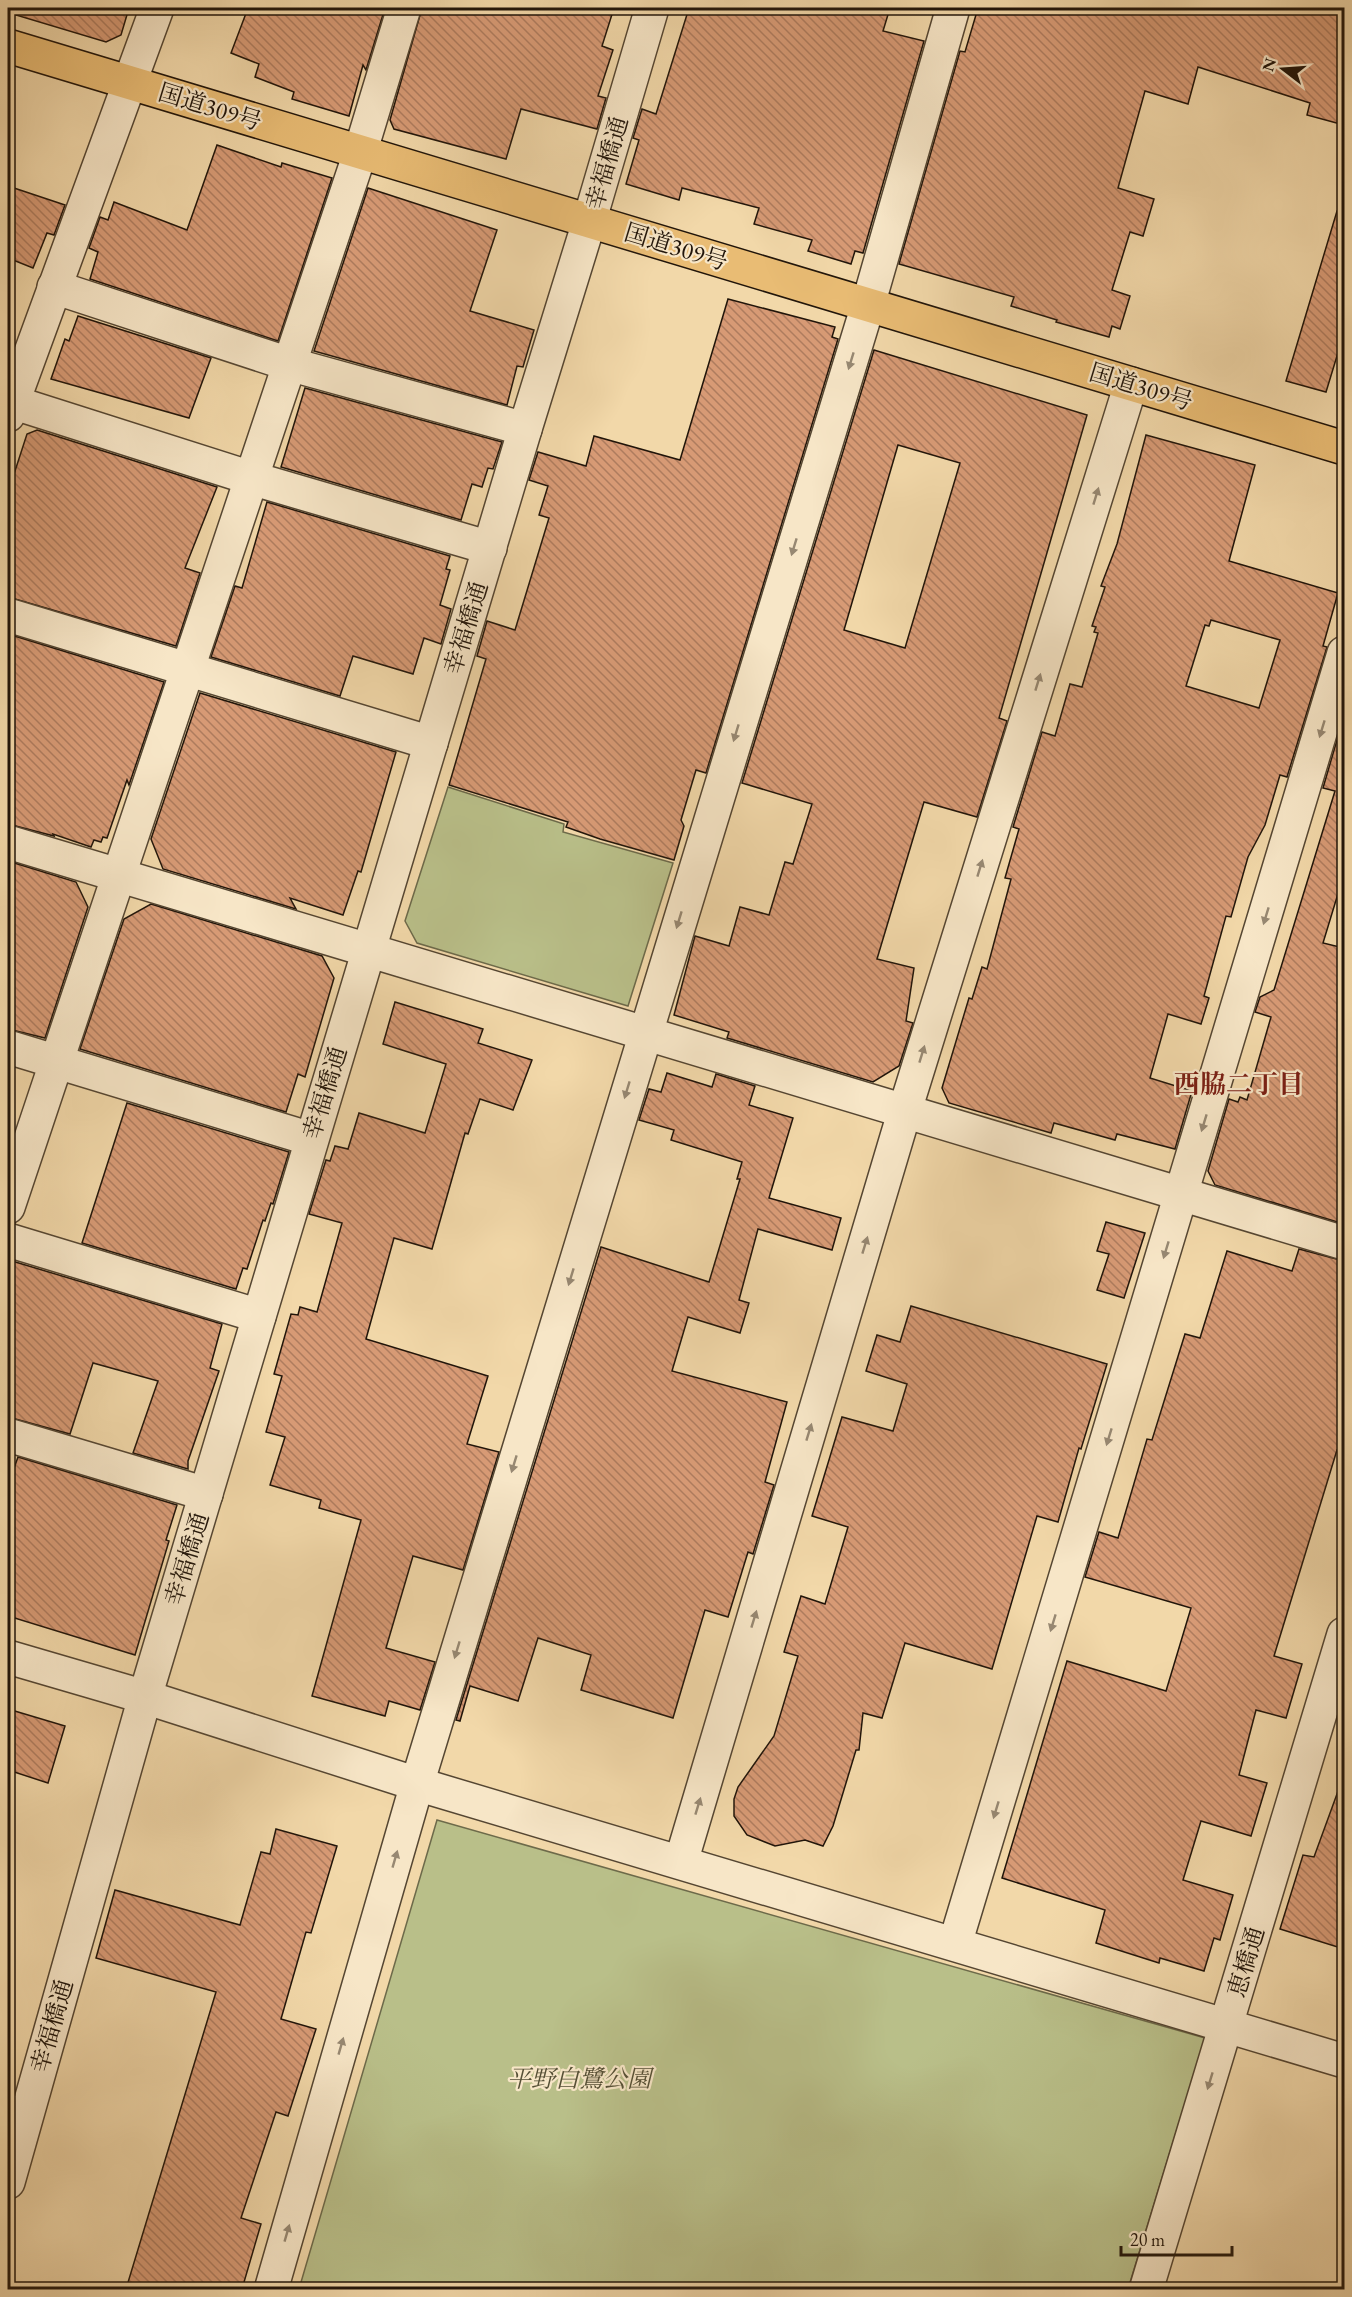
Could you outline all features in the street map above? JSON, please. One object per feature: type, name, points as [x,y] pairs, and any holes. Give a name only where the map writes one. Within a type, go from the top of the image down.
[{"type":"highway","name":"国道309号","points":[[8,46],[1344,448]]},
{"type":"street","points":[[157,8],[10,408],[490,548]]},
{"type":"street","points":[[8,1207],[360,153],[404,8]]},
{"type":"street","name":"幸福橋通","points":[[8,2182],[145,1697],[652,8]]},
{"type":"street","points":[[271,2289],[417,1784],[868,305],[953,8]]},
{"type":"street","points":[[54,287],[289,363],[525,429]]},
{"type":"street","points":[[681,1862],[905,1110],[1131,384]]},
{"type":"street","points":[[8,615],[431,743]]},
{"type":"street","points":[[955,1944],[1183,1194],[1344,653]]},
{"type":"street","points":[[8,842],[368,948],[644,1034],[905,1110],[1344,1243]]},
{"type":"street","points":[[8,1047],[312,1139]]},
{"type":"street","points":[[8,1240],[259,1316]]},
{"type":"street","points":[[8,1435],[206,1494]]},
{"type":"street","name":"恵橋通","points":[[1146,2289],[1344,1634]]},
{"type":"street","points":[[8,1656],[417,1784],[1344,2061]]},
{"type":"green space","points":[[448,787],[564,824],[563,832],[673,863],[628,1006],[417,943],[405,921]]},
{"type":"green space","name":"平野白鷺公園","points":[[437,1820],[1205,2038],[1128,2289],[299,2289]]},
{"type":"building","points":[[17,8],[129,8],[121,35],[106,42],[16,15]]},
{"type":"building","points":[[248,8],[385,8],[366,70],[363,65],[349,116],[292,99],[294,92],[255,77],[259,64],[231,53]]},
{"type":"building","points":[[422,8],[614,8],[602,46],[613,50],[598,96],[606,98],[597,129],[521,109],[506,159],[394,129],[390,120]]},
{"type":"building","points":[[689,8],[890,8],[883,31],[924,41],[863,253],[855,251],[851,264],[808,251],[812,240],[754,224],[759,208],[682,188],[679,200],[626,184],[639,140],[633,138],[642,109],[656,114]]},
{"type":"building","points":[[978,8],[1344,8],[1344,125],[1307,115],[1310,103],[1198,67],[1188,104],[1145,91],[1118,188],[1154,199],[1143,236],[1130,232],[1112,290],[1130,296],[1120,329],[1112,326],[1109,337],[1056,322],[1057,320],[1011,306],[1014,297],[899,264],[960,51],[965,52]]},
{"type":"building","points":[[217,145],[281,167],[282,163],[332,178],[278,341],[90,279],[98,252],[89,248],[100,217],[108,220],[114,202],[187,230]]},
{"type":"building","points":[[8,186],[65,205],[54,235],[47,233],[33,268],[8,258]]},
{"type":"building","points":[[368,188],[497,230],[470,311],[534,330],[523,367],[517,366],[507,405],[314,351]]},
{"type":"building","points":[[1337,211],[1344,212],[1344,333],[1326,392],[1286,381]]},
{"type":"building","points":[[728,299],[835,327],[832,337],[838,339],[706,773],[696,770],[681,820],[684,826],[674,860],[600,839],[566,827],[568,822],[449,785],[486,659],[477,656],[487,621],[515,630],[549,518],[539,515],[548,486],[529,480],[538,452],[586,466],[594,436],[680,460]]},
{"type":"building","points":[[78,316],[211,358],[189,418],[51,379],[65,339],[69,341]]},
{"type":"building","points":[[874,350],[1087,415],[999,718],[1007,721],[977,817],[924,802],[877,959],[914,968],[906,1021],[913,1023],[899,1066],[873,1082],[727,1038],[729,1032],[674,1015],[695,936],[729,946],[740,907],[769,915],[785,862],[793,864],[812,804],[742,783]],"holes":[[[898,445],[960,463],[905,648],[844,630]]]},
{"type":"building","points":[[305,388],[502,442],[493,469],[488,468],[482,487],[472,484],[461,520],[281,467]]},
{"type":"building","points":[[37,430],[217,487],[185,568],[200,573],[176,646],[8,597],[8,472],[14,474],[27,434]]},
{"type":"building","points":[[1146,435],[1255,465],[1229,561],[1338,593],[1323,646],[1327,647],[1287,777],[1280,775],[1265,825],[1248,857],[1231,917],[1226,916],[1204,996],[1209,998],[1201,1024],[1168,1014],[1150,1078],[1192,1091],[1175,1149],[1117,1134],[1115,1140],[1054,1123],[1051,1133],[949,1103],[942,1088],[969,998],[972,999],[982,967],[987,969],[1011,879],[1005,878],[1019,829],[1013,827],[1042,732],[1055,736],[1070,684],[1082,687],[1098,633],[1094,632],[1096,627],[1092,626],[1105,587],[1101,586],[1117,544]],"holes":[[[1211,620],[1280,640],[1259,708],[1186,686],[1205,625],[1209,626]]]},
{"type":"building","points":[[267,502],[450,556],[446,569],[450,570],[440,605],[451,609],[441,644],[424,638],[413,674],[353,656],[340,696],[211,657],[235,586],[242,588]]},
{"type":"building","points":[[8,634],[164,682],[129,785],[127,780],[107,838],[103,837],[101,842],[94,840],[91,847],[53,834],[54,836],[8,824]]},
{"type":"building","points":[[200,693],[396,752],[361,872],[358,871],[343,915],[290,898],[296,909],[163,869],[151,839]]},
{"type":"building","points":[[1344,716],[1344,874],[1323,943],[1344,948],[1344,1224],[1215,1185],[1208,1171],[1229,1099],[1238,1102],[1240,1097],[1247,1100],[1271,1017],[1255,1012],[1260,997],[1274,990],[1335,791],[1323,788]]},
{"type":"building","points":[[8,861],[76,882],[88,907],[45,1038],[8,1029]]},
{"type":"building","points":[[151,904],[322,956],[334,978],[305,1077],[298,1074],[286,1112],[80,1049],[124,919]]},
{"type":"building","points":[[395,1002],[483,1029],[478,1043],[532,1060],[513,1110],[480,1099],[468,1134],[465,1133],[432,1249],[394,1238],[366,1339],[488,1376],[467,1444],[499,1452],[463,1570],[413,1556],[386,1648],[435,1662],[420,1710],[389,1701],[385,1716],[312,1696],[361,1520],[319,1508],[321,1500],[270,1485],[285,1437],[266,1432],[282,1376],[274,1374],[291,1314],[298,1315],[300,1307],[317,1312],[342,1223],[309,1214],[326,1160],[330,1161],[335,1146],[348,1149],[359,1113],[425,1133],[446,1064],[383,1044]]},
{"type":"building","points":[[667,1073],[712,1087],[716,1074],[755,1086],[749,1105],[793,1118],[769,1198],[841,1218],[832,1250],[758,1229],[739,1300],[749,1303],[740,1333],[688,1317],[672,1371],[787,1402],[765,1482],[774,1485],[753,1554],[748,1552],[728,1617],[705,1610],[673,1718],[581,1690],[591,1655],[538,1638],[518,1701],[470,1686],[460,1721],[456,1720],[601,1247],[709,1282],[740,1179],[737,1179],[742,1162],[671,1140],[674,1130],[639,1120],[649,1089],[661,1092]]},
{"type":"building","points":[[127,1103],[289,1152],[273,1204],[271,1203],[265,1221],[263,1220],[247,1269],[243,1268],[236,1289],[82,1243]]},
{"type":"building","points":[[1106,1222],[1145,1233],[1124,1298],[1097,1290],[1109,1254],[1097,1251]]},
{"type":"building","points":[[1299,1249],[1344,1261],[1344,1452],[1337,1450],[1274,1656],[1302,1664],[1286,1718],[1256,1710],[1239,1775],[1267,1783],[1251,1836],[1201,1821],[1183,1880],[1233,1895],[1220,1940],[1214,1938],[1204,1971],[1160,1958],[1159,1963],[1096,1943],[1105,1910],[1002,1878],[1067,1661],[1166,1691],[1191,1608],[1085,1577],[1099,1532],[1118,1538],[1147,1439],[1152,1440],[1185,1334],[1200,1338],[1227,1251],[1292,1271]]},
{"type":"building","points":[[12,1261],[222,1324],[210,1368],[219,1371],[188,1461],[188,1469],[133,1453],[158,1381],[93,1363],[70,1434],[8,1417],[8,1276]]},
{"type":"building","points":[[911,1306],[1107,1364],[1081,1449],[1079,1448],[1058,1522],[1037,1516],[992,1669],[905,1643],[882,1718],[863,1713],[859,1750],[856,1750],[833,1826],[823,1846],[805,1840],[775,1846],[747,1835],[734,1816],[734,1799],[738,1787],[774,1736],[798,1656],[784,1652],[801,1596],[825,1604],[848,1527],[812,1516],[842,1417],[893,1431],[907,1384],[866,1371],[877,1335],[900,1342]]},
{"type":"building","points":[[18,1457],[177,1505],[166,1540],[169,1541],[135,1655],[8,1616],[8,1485]]},
{"type":"building","points":[[8,1709],[65,1726],[48,1783],[8,1770]]},
{"type":"building","points":[[1341,1783],[1344,1783],[1344,1949],[1280,1929],[1303,1855],[1314,1857]]},
{"type":"building","points":[[276,1829],[337,1846],[311,1933],[306,1932],[281,2019],[316,2029],[288,2116],[276,2112],[241,2218],[261,2224],[242,2289],[126,2289],[216,1992],[96,1958],[115,1890],[240,1925],[261,1852],[270,1854]]},
{"type":"district","name":"西脇二丁目","points":[[1239,1084]]}]
